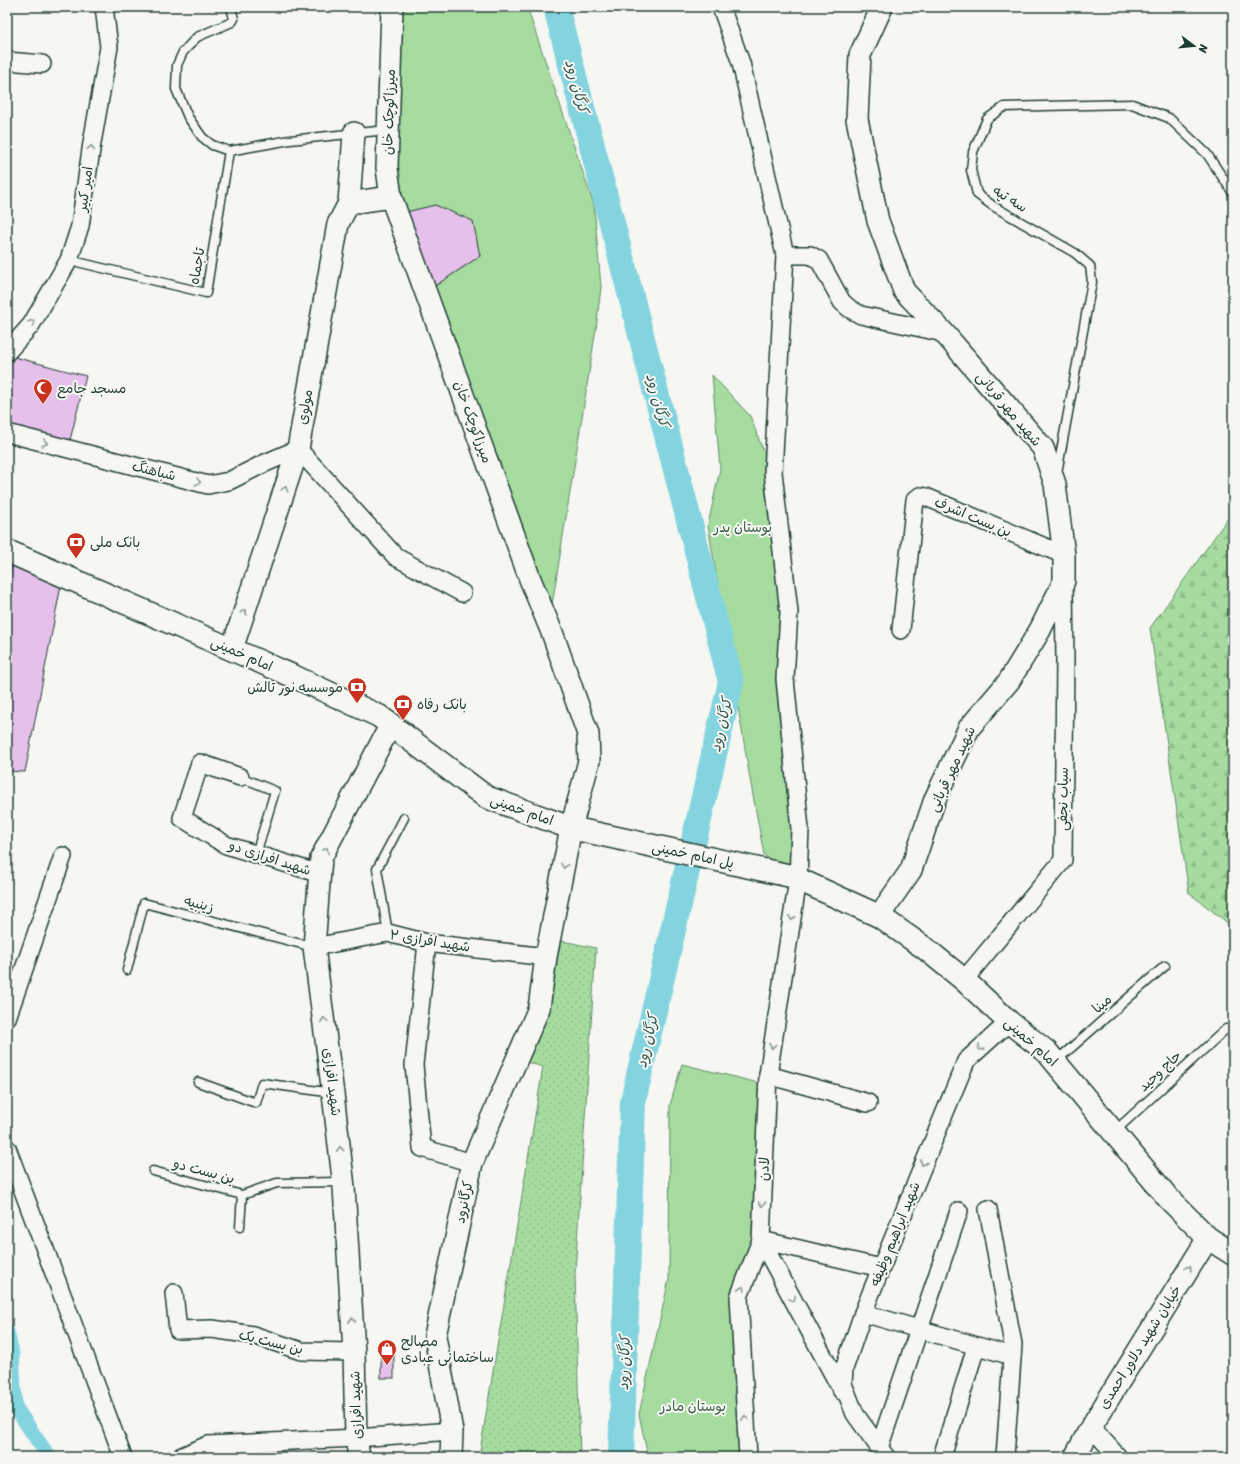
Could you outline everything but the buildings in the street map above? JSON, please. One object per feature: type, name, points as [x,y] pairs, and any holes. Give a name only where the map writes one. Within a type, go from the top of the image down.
[{"type":"main road","name":"امام خمینی","points":[[7,553],[232,649],[372,713],[391,724],[486,797],[571,828],[595,834]]},
{"type":"main road","name":"پل امام خمینی","points":[[595,834],[794,878]]},
{"type":"main road","name":"امام خمینی","points":[[794,878],[879,916],[964,980],[1010,1022],[1047,1052],[1169,1199],[1224,1246]]},
{"type":"street","name":"امیر کبیر","points":[[7,352],[30,325],[69,260],[80,226],[92,143],[109,47],[104,7]]},
{"type":"street","name":"میرزاکوچک خان","points":[[392,7],[387,168],[391,197],[530,579],[553,635],[588,734],[589,761],[571,828],[546,957]]},
{"type":"street","name":"لادن","points":[[721,7],[741,63],[785,255],[773,472],[789,612],[785,679],[800,829],[768,1075],[761,1240],[738,1297],[748,1457]]},
{"type":"street","name":"شهید مهر قربانی","points":[[879,916],[911,870],[935,799],[969,728],[1009,681],[1040,630],[1064,582],[1064,555],[1055,484],[1043,448],[944,333],[904,291],[878,221],[857,119],[860,55],[882,7]]},
{"type":"street","points":[[7,61],[42,64]]},
{"type":"street","points":[[354,133],[349,203],[391,197]]},
{"type":"street","name":"مولوی","points":[[232,649],[298,449],[338,224],[349,203]]},
{"type":"street","points":[[785,255],[810,255],[819,260],[842,302],[850,309],[861,315],[944,333]]},
{"type":"street","name":"شباهنگ","points":[[7,433],[208,484],[229,481],[298,449]]},
{"type":"street","points":[[298,449],[396,557],[462,593]]},
{"type":"street","name":"بن بست اشرف","points":[[902,630],[915,500],[920,496],[926,497],[1064,555]]},
{"type":"street","name":"سیاب نجفی","points":[[964,980],[1063,860],[1065,660],[1064,582]]},
{"type":"street","name":"شهید افرازی","points":[[357,1448],[354,1352],[343,1182],[334,1094],[314,947],[322,858],[391,724]]},
{"type":"street","name":"شهید افرازی دو","points":[[240,777],[200,763],[182,818],[226,845],[320,874]]},
{"type":"street","points":[[7,1018],[63,856]]},
{"type":"street","name":"شهید افرازی ۲","points":[[314,947],[388,932],[427,943],[546,957]]},
{"type":"street","points":[[427,943],[414,1065],[422,1148],[472,1162]]},
{"type":"street","name":"کرگانرود","points":[[451,1457],[452,1431],[435,1336],[472,1162],[539,1008],[546,957]]},
{"type":"street","name":"شهید ابراهیم وظیفه","points":[[882,1453],[855,1414],[843,1384],[844,1369],[881,1268],[966,1061],[1010,1022]]},
{"type":"street","points":[[768,1075],[868,1103]]},
{"type":"street","points":[[7,1148],[123,1457]]},
{"type":"street","points":[[988,1209],[1013,1344],[1004,1457]]},
{"type":"street","points":[[882,1453],[919,1330],[959,1211]]},
{"type":"street","points":[[761,1240],[881,1268]]},
{"type":"street","points":[[761,1240],[855,1414]]},
{"type":"street","name":"خیابان شهید دلاور احمدی","points":[[1075,1457],[1090,1427],[1224,1246]]},
{"type":"street","name":"بن بست یک","points":[[174,1293],[178,1330],[212,1329],[252,1335],[301,1351],[354,1352]]},
{"type":"street","points":[[863,1314],[1012,1356]]},
{"type":"street","points":[[942,1457],[976,1346]]},
{"type":"street","points":[[1090,1427],[1118,1457]]},
{"type":"street","points":[[180,1457],[208,1445],[357,1448],[452,1431]]},
{"type":"lane","points":[[231,7],[232,21],[197,37],[183,52],[177,65],[176,89],[188,117],[202,137],[212,145],[229,151],[290,140],[388,130]]},
{"type":"lane","name":"سه تپه","points":[[1055,484],[1092,282],[1090,266],[1075,253],[993,206],[978,194],[971,170],[973,152],[987,119],[1004,107],[1132,104],[1169,118],[1207,154],[1233,193]]},
{"type":"lane","name":"تاجماه","points":[[69,260],[206,293],[229,151]]},
{"type":"lane","points":[[240,777],[275,791],[256,854]]},
{"type":"lane","points":[[388,932],[377,869],[404,818]]},
{"type":"lane","name":"زینبیه","points":[[127,970],[144,903],[314,947]]},
{"type":"lane","name":"مینا","points":[[1055,1062],[1165,966]]},
{"type":"lane","name":"حاج وحید","points":[[1113,1132],[1226,1029]]},
{"type":"lane","points":[[198,1082],[256,1104],[262,1082],[334,1094]]},
{"type":"lane","name":"بن بست دو","points":[[153,1171],[242,1195],[277,1183],[343,1182]]},
{"type":"lane","points":[[240,1227],[242,1195]]},
{"type":"green space","points":[[393,7],[527,7],[594,205],[601,287],[596,329],[549,624],[426,292],[480,256],[398,214]]},
{"type":"green space","name":"بوستان پدر","points":[[712,375],[750,416],[771,471],[788,612],[798,879],[764,855],[750,779],[708,525],[720,469]]},
{"type":"green space","points":[[1233,511],[1233,927],[1189,893],[1150,628]]},
{"type":"green space","points":[[553,939],[596,948],[575,1273],[580,1457],[479,1457],[543,1067],[517,1059]]},
{"type":"green space","name":"بوستان مادر","points":[[682,1064],[767,1085],[761,1240],[738,1297],[747,1457],[648,1457],[639,1414],[669,1279],[670,1105]]},
{"type":"waterway","name":"کرگان رود","points":[[556,7],[731,682],[633,1101],[621,1457]]},
{"type":"waterway","points":[[7,1332],[12,1354],[15,1407],[49,1457]]},
{"type":"place","name":"مسجد جامع","points":[[43,405]]},
{"type":"place","name":"بانک ملی","points":[[76,559]]},
{"type":"place","name":"موسسه نور تالش","points":[[357,704]]},
{"type":"place","name":"بانک رفاه","points":[[403,721]]},
{"type":"place","name":"مصالح ساختمانی عبادی","points":[[387,1366]]}]
